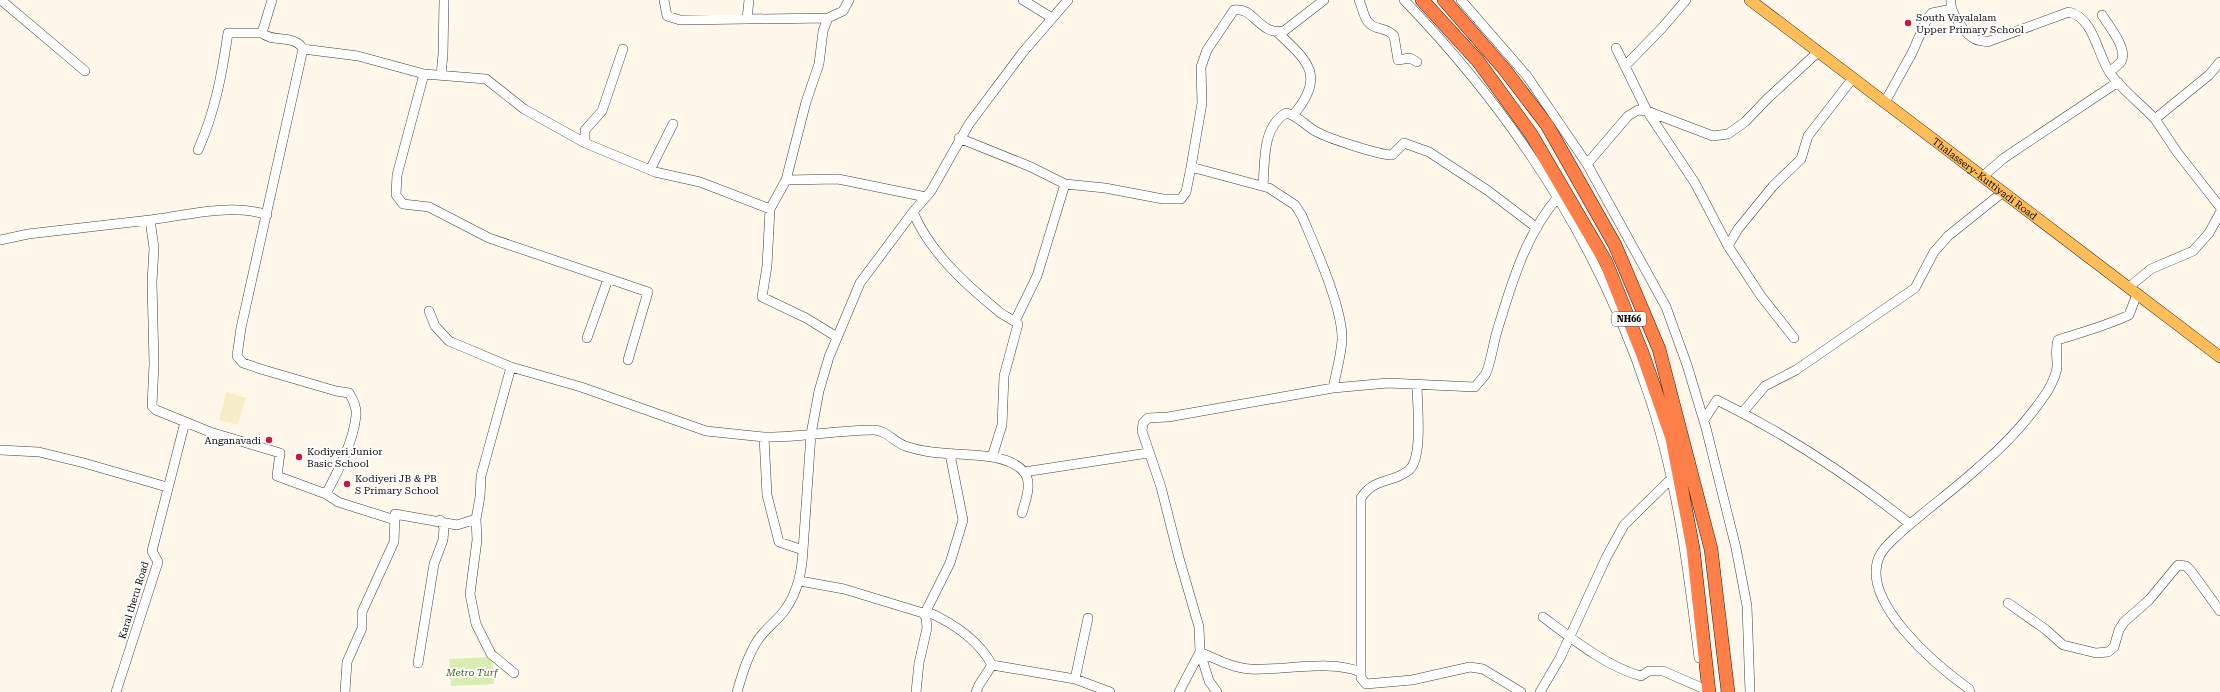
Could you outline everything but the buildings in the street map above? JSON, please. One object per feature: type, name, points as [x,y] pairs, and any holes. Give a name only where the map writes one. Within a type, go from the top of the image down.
[{"type":"highway","name":"NH66","points":[[1422,0],[1478,61],[1531,134],[1606,262],[1643,355],[1672,438],[1693,548],[1705,691]]},
{"type":"highway","name":"NH66","points":[[1444,0],[1505,70],[1547,125],[1615,245],[1659,349],[1711,549],[1728,692]]},
{"type":"main road","name":"Thalassery-Kuttiyadi Road","points":[[1750,0],[2220,357]]},
{"type":"street","points":[[1,0],[84,71]]},
{"type":"street","points":[[262,33],[272,0]]},
{"type":"street","points":[[440,75],[443,54],[444,0]]},
{"type":"street","points":[[664,0],[668,16],[680,20],[828,18],[843,11],[849,0]]},
{"type":"street","points":[[747,18],[749,0]]},
{"type":"street","points":[[1023,0],[1052,18]]},
{"type":"street","points":[[737,692],[746,663],[756,642],[788,605],[800,581],[804,564],[803,550],[811,434],[818,390],[837,337],[860,282],[926,197],[947,166],[959,138],[1023,52],[1068,0]]},
{"type":"street","points":[[959,138],[1031,167],[1065,184],[1105,188],[1174,200],[1181,198],[1186,192],[1202,103],[1201,67],[1207,50],[1234,10],[1235,0]]},
{"type":"street","points":[[1234,10],[1240,9],[1250,14],[1264,28],[1277,32],[1284,31],[1324,0]]},
{"type":"street","points":[[1359,0],[1369,23],[1390,31],[1394,36],[1398,60],[1410,58],[1417,62]]},
{"type":"street","points":[[1404,0],[1431,28],[1483,90],[1558,197],[1595,262],[1649,393],[1672,478],[1685,551],[1705,691]]},
{"type":"street","points":[[1461,0],[1527,76],[1587,164],[1666,307],[1704,420],[1733,533],[1747,606],[1750,692]]},
{"type":"street","points":[[1625,66],[1662,28],[1686,0]]},
{"type":"street","points":[[1885,102],[1912,53],[1927,19],[1932,13],[1952,5],[1954,16],[1974,39],[1987,42],[2069,12],[2079,14],[2087,24],[2110,71],[2118,82],[2155,119],[2176,152],[2220,207]]},
{"type":"street","points":[[2102,15],[2120,45],[2123,55],[2120,63],[2110,71]]},
{"type":"street","points":[[828,18],[823,31],[819,64],[806,102],[786,180],[770,209],[767,266],[762,297],[806,318],[837,337]]},
{"type":"street","points":[[1277,32],[1305,60],[1310,72],[1312,82],[1307,99],[1294,114]]},
{"type":"street","points":[[198,150],[210,124],[221,79],[228,33],[262,33],[267,37],[290,40],[300,45],[303,49],[358,56],[424,74],[486,79],[524,109],[586,143],[650,170],[700,182],[770,209]]},
{"type":"street","points":[[1616,48],[1647,111],[1695,183],[1728,246],[1761,296],[1794,338]]},
{"type":"street","points":[[303,49],[241,328],[237,356],[243,363],[264,370],[336,391],[349,393],[355,403],[356,416],[350,441],[326,494]]},
{"type":"street","points":[[586,143],[585,130],[602,111],[623,49]]},
{"type":"street","points":[[1587,164],[1628,116],[1638,110],[1647,111],[1714,136],[1728,134],[1745,122],[1767,99],[1818,52]]},
{"type":"street","points":[[2155,119],[2209,75],[2220,62]]},
{"type":"street","points":[[424,74],[397,175],[396,195],[403,204],[429,207],[489,238],[648,292],[628,360]]},
{"type":"street","points":[[1728,246],[1738,229],[1773,186],[1801,159],[1808,136],[1852,78]]},
{"type":"street","points":[[1982,177],[2004,158],[2118,82]]},
{"type":"street","points":[[1263,186],[1269,130],[1278,117],[1286,113],[1294,114],[1316,132],[1376,154],[1392,154],[1404,143],[1424,150],[1487,190],[1537,228]]},
{"type":"street","points":[[650,170],[673,124]]},
{"type":"street","points":[[1191,167],[1263,186],[1295,205],[1302,216],[1335,300],[1342,339],[1333,388]]},
{"type":"street","points":[[786,180],[838,179],[926,197]]},
{"type":"street","points":[[1015,322],[1037,276],[1065,184]]},
{"type":"street","points":[[1742,413],[1765,386],[1796,370],[1914,288],[1934,252],[1948,236],[2003,192]]},
{"type":"street","points":[[1218,692],[1209,681],[1200,652],[1199,627],[1179,558],[1161,487],[1148,453],[1142,431],[1143,423],[1148,418],[1168,417],[1333,388],[1388,383],[1475,387],[1486,374],[1491,350],[1524,250],[1548,208],[1558,197]]},
{"type":"street","points":[[0,240],[61,229],[238,209],[254,211],[267,215]]},
{"type":"street","points":[[913,212],[928,240],[953,270],[994,308],[1015,322],[1018,327],[1004,376],[1002,425],[992,457]]},
{"type":"street","points":[[1970,692],[1969,689],[1905,633],[1894,618],[1878,587],[1876,570],[1880,556],[1910,524],[1982,465],[2032,412],[2047,391],[2058,366],[2056,347],[2058,340],[2088,329],[2111,324],[2129,315],[2133,291],[2152,269],[2193,251],[2209,233],[2220,213]]},
{"type":"street","points":[[150,220],[154,248],[152,282],[154,364],[152,406],[184,422],[280,454],[277,476],[326,494],[338,502],[395,520]]},
{"type":"street","points":[[588,338],[608,279]]},
{"type":"street","points":[[429,311],[434,326],[449,341],[511,367],[588,389],[706,431],[764,437],[789,437],[873,430],[886,433],[905,446],[925,451],[1000,458],[1024,472],[1148,453]]},
{"type":"street","points":[[511,367],[481,476],[480,497],[476,519],[477,540],[470,594],[476,624],[491,654],[514,673]]},
{"type":"street","points":[[1417,384],[1418,452],[1414,464],[1410,470],[1398,476],[1378,482],[1367,489],[1361,498],[1361,678],[1366,684],[1412,680],[1470,667],[1483,669],[1521,692]]},
{"type":"street","points":[[1704,420],[1717,400],[1795,443],[1869,491],[1910,524]]},
{"type":"street","name":"Karal theru Road","points":[[116,692],[158,562],[152,551],[184,422]]},
{"type":"street","points":[[764,437],[767,495],[779,542],[803,550]]},
{"type":"street","points":[[0,450],[39,452],[84,463],[167,487]]},
{"type":"street","points":[[916,692],[919,663],[927,628],[924,612],[950,563],[963,520],[950,454]]},
{"type":"street","points":[[1022,513],[1027,494],[1027,480],[1024,472]]},
{"type":"street","points":[[1540,692],[1570,637],[1606,558],[1624,525],[1672,478]]},
{"type":"street","points":[[345,692],[347,662],[362,628],[362,612],[394,542],[395,514],[440,520],[457,525],[476,519]]},
{"type":"street","points":[[418,663],[434,564],[443,540],[444,528],[440,520]]},
{"type":"street","points":[[2008,603],[2045,629],[2063,645],[2096,653],[2108,652],[2114,647],[2119,630],[2124,622],[2149,600],[2178,565],[2186,566],[2191,570],[2220,611]]},
{"type":"street","points":[[800,581],[844,589],[944,619],[977,642],[992,665],[1075,679],[1110,692]]},
{"type":"street","points":[[1543,617],[1570,637],[1626,672],[1641,676],[1649,670],[1663,671],[1705,691]]},
{"type":"street","points":[[1075,679],[1088,618]]},
{"type":"street","points":[[1200,652],[1221,661],[1249,669],[1333,667],[1352,668],[1360,672]]},
{"type":"street","points":[[1179,692],[1200,652]]},
{"type":"street","points":[[976,692],[992,665]]},
{"type":"shaded area","points":[[226,392],[246,398],[238,425],[219,420]]},
{"type":"green space","name":"Metro Turf","points":[[492,657],[494,684],[451,686],[449,659]]},
{"type":"place","name":"South Vayalalam Upper Primary School","points":[[1908,23]]},
{"type":"place","name":"Anganavadi","points":[[269,440]]},
{"type":"place","name":"Kodiyeri Junior Basic School","points":[[299,457]]},
{"type":"place","name":"Kodiyeri JB & PB S Primary School","points":[[347,484]]}]
